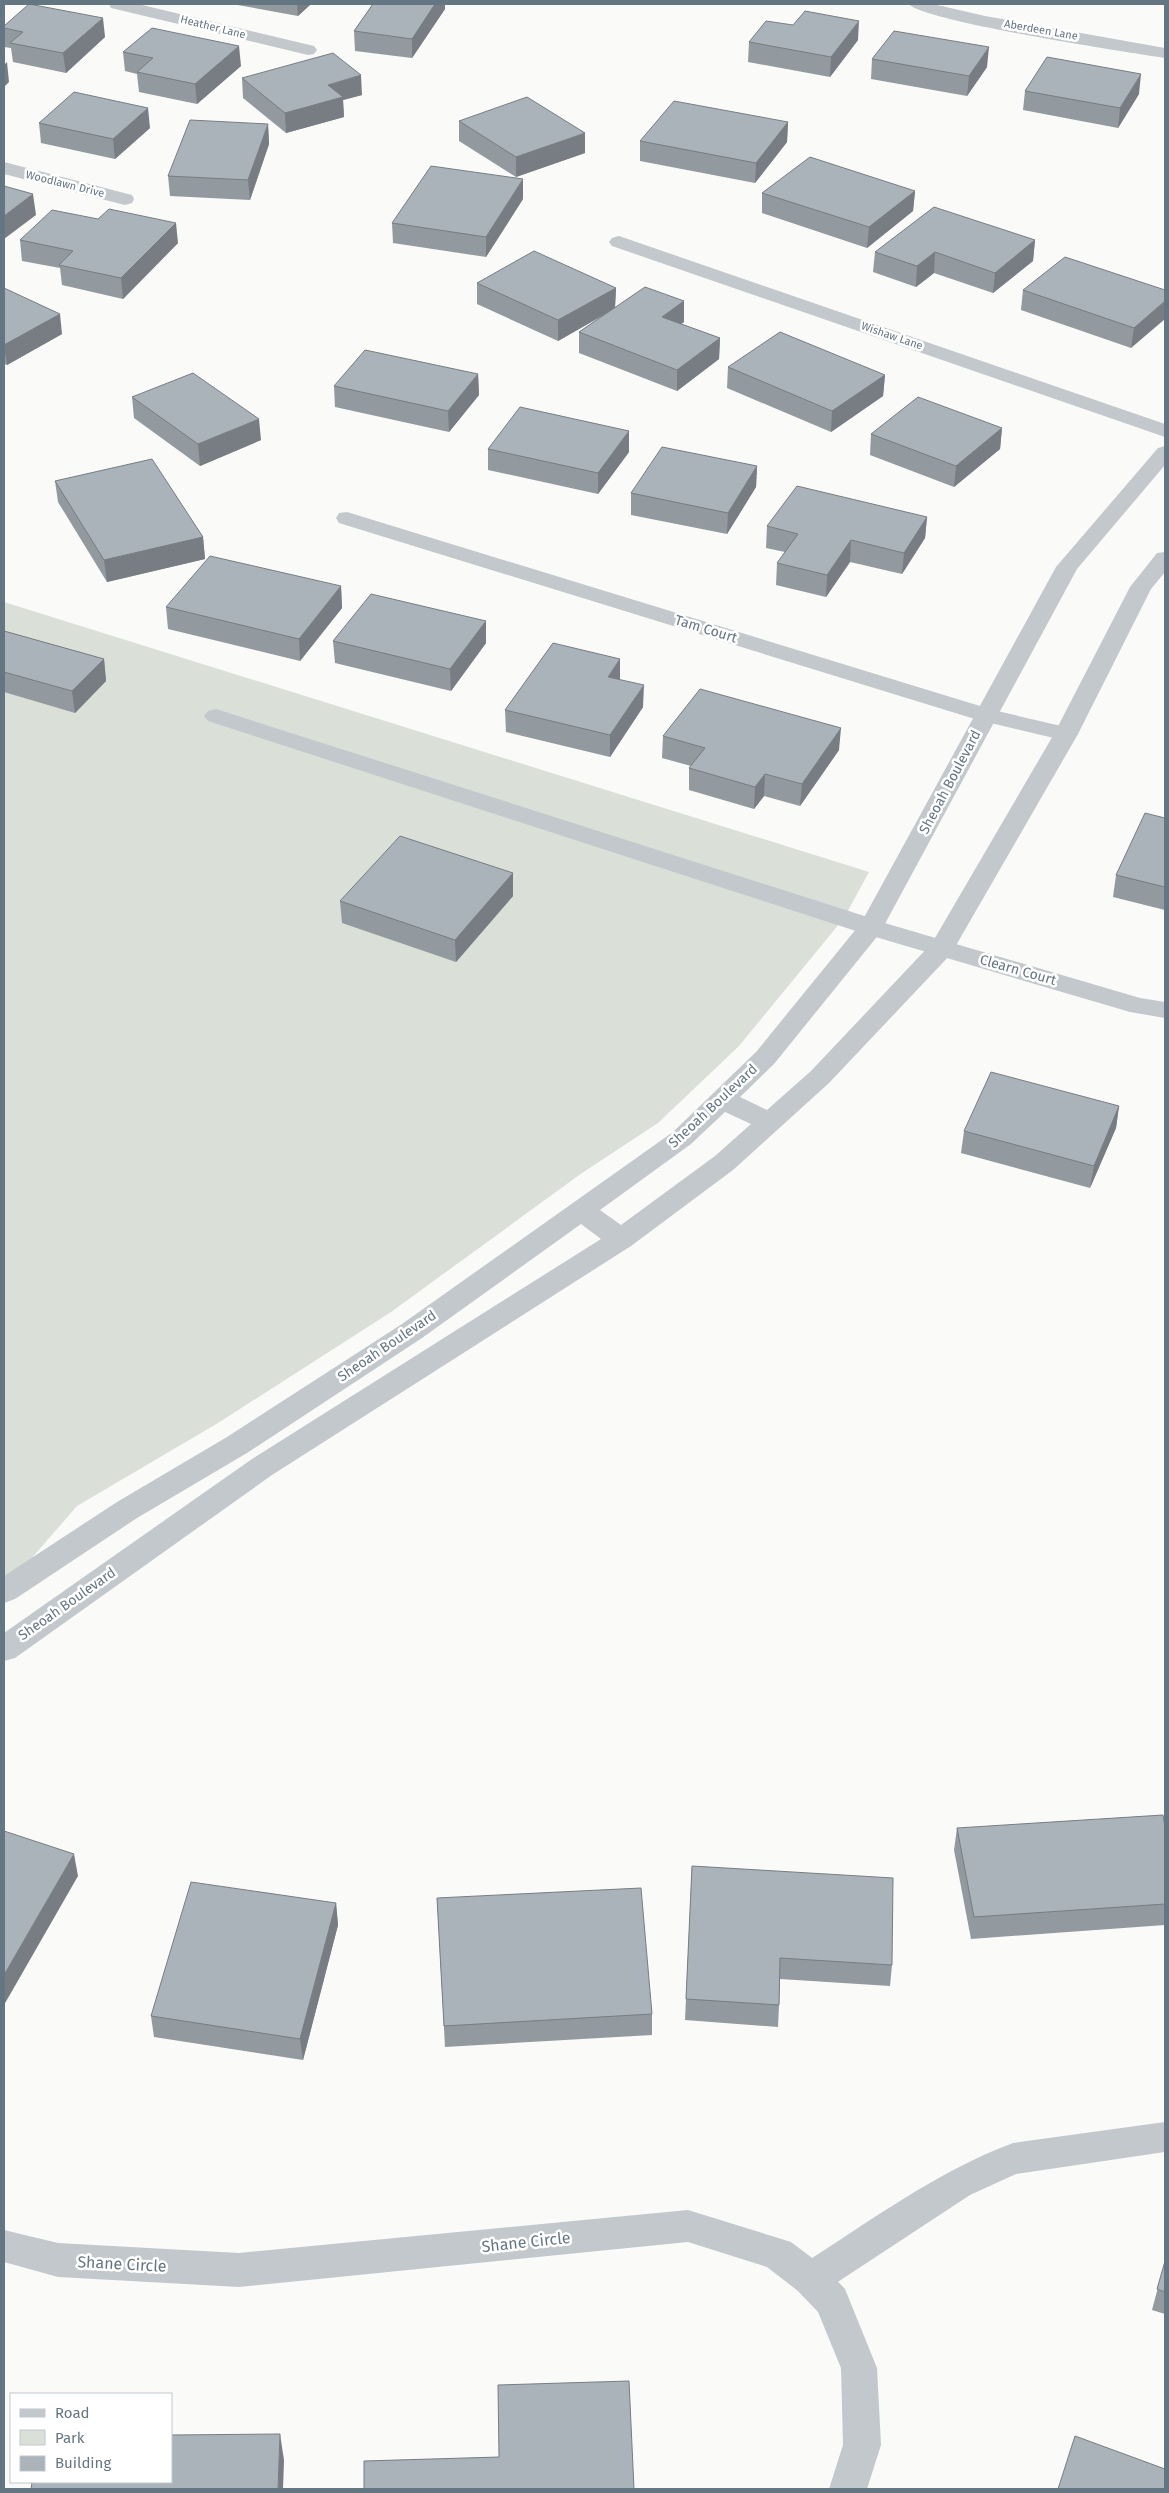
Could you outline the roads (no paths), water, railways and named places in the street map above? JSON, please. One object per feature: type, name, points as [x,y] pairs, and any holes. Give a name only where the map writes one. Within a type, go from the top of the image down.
[{"type":"street","name":"Heather Lane","points":[[117,4],[308,50]]},
{"type":"street","name":"Aberdeen Lane","points":[[918,4],[933,10],[1165,53]]},
{"type":"street","name":"Woodlawn Drive","points":[[4,168],[125,199]]},
{"type":"street","name":"Wishaw Lane","points":[[620,242],[1165,430]]},
{"type":"street","name":"Sheoah Boulevard","points":[[4,1591],[127,1510],[237,1444],[412,1331],[682,1138],[723,1100],[765,1058],[871,927],[1067,568],[1165,452]]},
{"type":"street","name":"Tam Court","points":[[347,518],[986,715],[1066,734]]},
{"type":"street","name":"Sheoah Boulevard","points":[[4,1649],[262,1467],[621,1239],[724,1163],[820,1077],[942,948],[1066,734],[1141,587],[1165,558]]},
{"type":"street","name":"Clearn Court","points":[[216,716],[871,927],[1139,1006],[1165,1010]]},
{"type":"street","points":[[723,1100],[770,1122]]},
{"type":"street","points":[[581,1210],[621,1239]]},
{"type":"street","points":[[811,2279],[958,2184],[1013,2159],[1165,2137]]},
{"type":"street","name":"Shane Circle","points":[[4,2246],[58,2260],[239,2270],[688,2226],[778,2254],[811,2279],[832,2301],[859,2368],[862,2445],[848,2489]]}]
